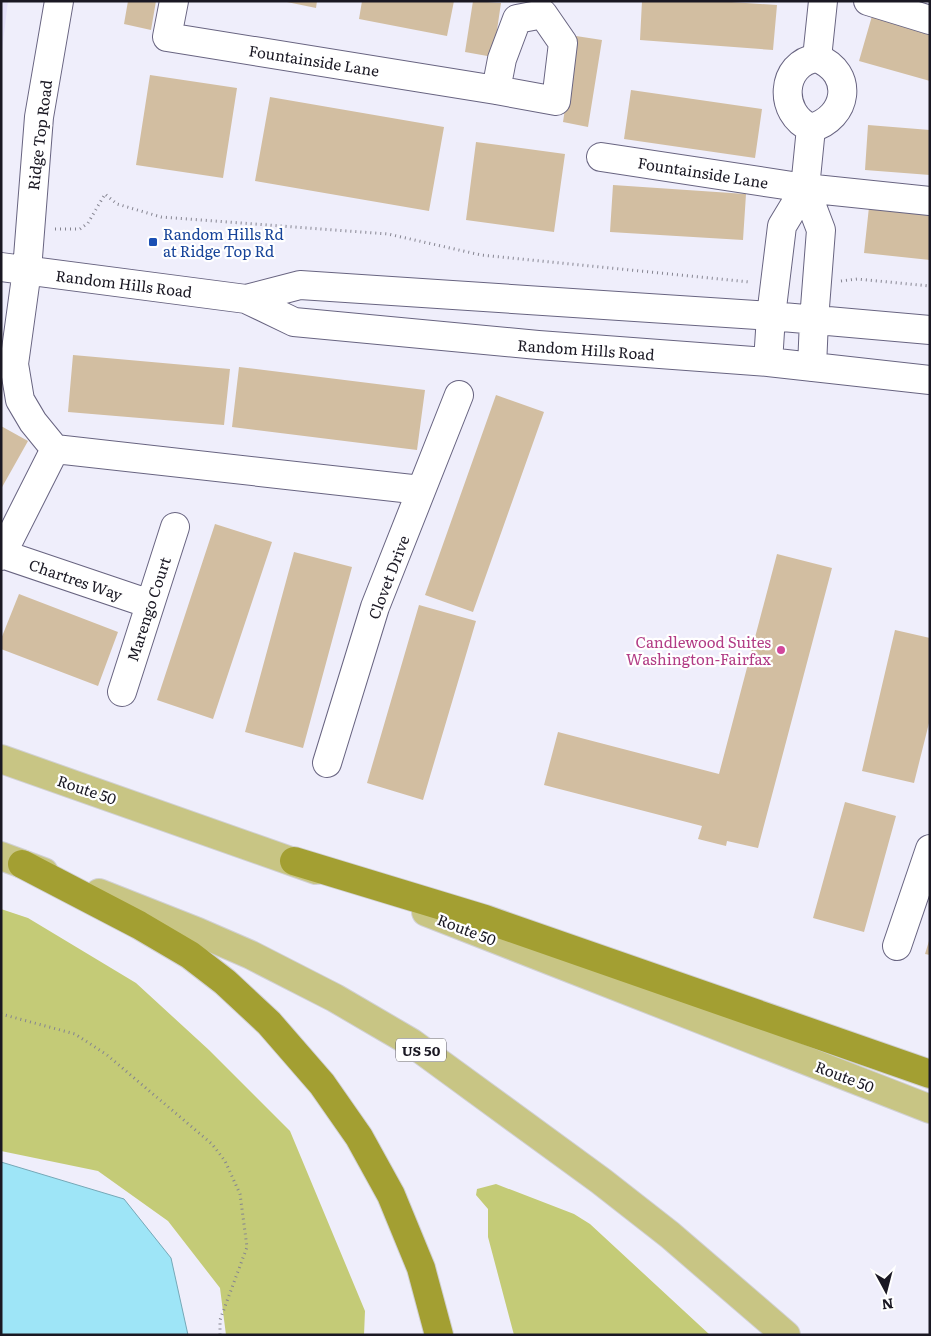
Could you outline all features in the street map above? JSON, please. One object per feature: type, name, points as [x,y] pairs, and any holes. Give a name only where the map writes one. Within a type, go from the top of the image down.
[{"type":"highway","points":[[12,860],[139,925],[190,955],[225,982],[274,1030],[322,1084],[359,1136],[391,1195],[421,1268],[439,1335]]},
{"type":"highway","points":[[294,861],[485,919],[930,1074]]},
{"type":"main road","name":"Route 50","points":[[1,759],[294,861],[930,1109]]},
{"type":"main road","name":"US 50","points":[[12,860],[242,951],[300,978],[368,1016],[452,1071],[601,1181],[670,1235],[786,1335]]},
{"type":"street","name":"Ridge Top Road","points":[[55,449],[33,422],[20,400],[14,364],[14,268],[30,228],[39,117],[59,1]]},
{"type":"street","name":"Fountainside Lane","points":[[174,1],[167,36],[496,90]]},
{"type":"street","points":[[817,58],[823,1]]},
{"type":"street","points":[[868,1],[930,20]]},
{"type":"street","points":[[817,58],[831,66],[836,72],[842,86],[842,98],[832,118],[826,123],[811,128],[803,125],[792,113],[788,91],[793,74],[798,67],[810,59],[817,58]]},
{"type":"street","points":[[768,362],[771,316],[782,226],[805,188],[811,128]]},
{"type":"street","name":"Fountainside Lane","points":[[601,157],[805,188],[930,201]]},
{"type":"street","points":[[805,188],[821,230],[812,367]]},
{"type":"street","name":"Random Hills Road","points":[[14,268],[246,298],[294,322],[538,346],[768,362],[930,380]]},
{"type":"street","name":"Random Hills Road","points":[[246,298],[300,285],[771,316],[930,330]]},
{"type":"street","name":"Clovet Drive","points":[[328,763],[375,607],[459,395]]},
{"type":"street","points":[[2,555],[55,449],[421,490]]},
{"type":"street","name":"Marengo Court","points":[[122,692],[175,527]]},
{"type":"street","name":"Chartres Way","points":[[2,555],[150,604]]},
{"type":"street","points":[[897,946],[930,850]]},
{"type":"path","points":[[30,228],[80,229],[88,223],[105,194],[117,204],[160,217],[388,234],[481,255],[775,284]]},
{"type":"path","points":[[817,284],[857,279],[930,286]]},
{"type":"path","points":[[1,1014],[76,1034],[107,1055],[212,1144],[225,1160],[240,1194],[247,1247],[220,1320],[220,1335]]},
{"type":"shaded area","points":[[1,1],[8,1],[1,59]]},
{"type":"green space","points":[[1,909],[28,918],[136,983],[209,1050],[290,1131],[365,1311],[364,1335],[226,1335],[220,1288],[168,1221],[98,1171],[1,1151]]},
{"type":"green space","points":[[496,1184],[574,1214],[590,1224],[710,1335],[514,1335],[488,1237],[488,1209],[476,1195],[477,1189]]},
{"type":"water","points":[[1,1162],[124,1199],[171,1258],[188,1335],[1,1335]]},
{"type":"building","points":[[128,1],[156,1],[151,30],[124,24]]},
{"type":"building","points":[[282,1],[317,1],[316,8]]},
{"type":"building","points":[[362,1],[454,1],[447,36],[359,19]]},
{"type":"building","points":[[473,1],[501,3],[493,57],[465,52]]},
{"type":"building","points":[[642,1],[717,1],[777,5],[773,50],[640,40]]},
{"type":"building","points":[[872,16],[930,33],[930,81],[859,61]]},
{"type":"building","points":[[576,36],[602,40],[588,127],[563,122]]},
{"type":"building","points":[[150,75],[237,88],[223,178],[136,165]]},
{"type":"building","points":[[631,90],[762,109],[755,158],[624,139]]},
{"type":"building","points":[[270,97],[444,127],[429,211],[255,181]]},
{"type":"building","points":[[868,125],[930,130],[930,175],[865,170]]},
{"type":"building","points":[[476,142],[565,154],[554,232],[466,220]]},
{"type":"building","points":[[613,185],[746,194],[743,240],[610,232]]},
{"type":"building","points":[[869,207],[930,214],[930,260],[864,253]]},
{"type":"building","points":[[73,355],[230,369],[224,425],[68,412]]},
{"type":"building","points":[[239,367],[425,390],[417,450],[232,427]]},
{"type":"building","points":[[496,395],[544,412],[473,612],[425,595]]},
{"type":"building","points":[[1,426],[28,441],[1,489]]},
{"type":"building","points":[[215,524],[272,542],[213,719],[157,700]]},
{"type":"building","points":[[294,552],[352,567],[303,748],[245,732]]},
{"type":"building","name":"Candlewood Suites Washington-Fairfax","points":[[777,554],[832,568],[758,848],[727,841],[726,846],[698,839],[702,826],[544,785],[558,732],[719,774]]},
{"type":"building","points":[[19,594],[118,632],[98,686],[1,649],[1,639]]},
{"type":"building","points":[[419,605],[476,621],[423,800],[367,783]]},
{"type":"building","points":[[895,630],[930,638],[930,719],[914,783],[862,771]]},
{"type":"building","points":[[845,802],[896,816],[864,932],[813,918]]},
{"type":"building","points":[[930,941],[930,955],[925,954]]},
{"type":"place","name":"Random Hills Rd at Ridge Top Rd","points":[[153,242]]},
{"type":"place","name":"Candlewood Suites Washington-Fairfax","points":[[781,650]]}]
